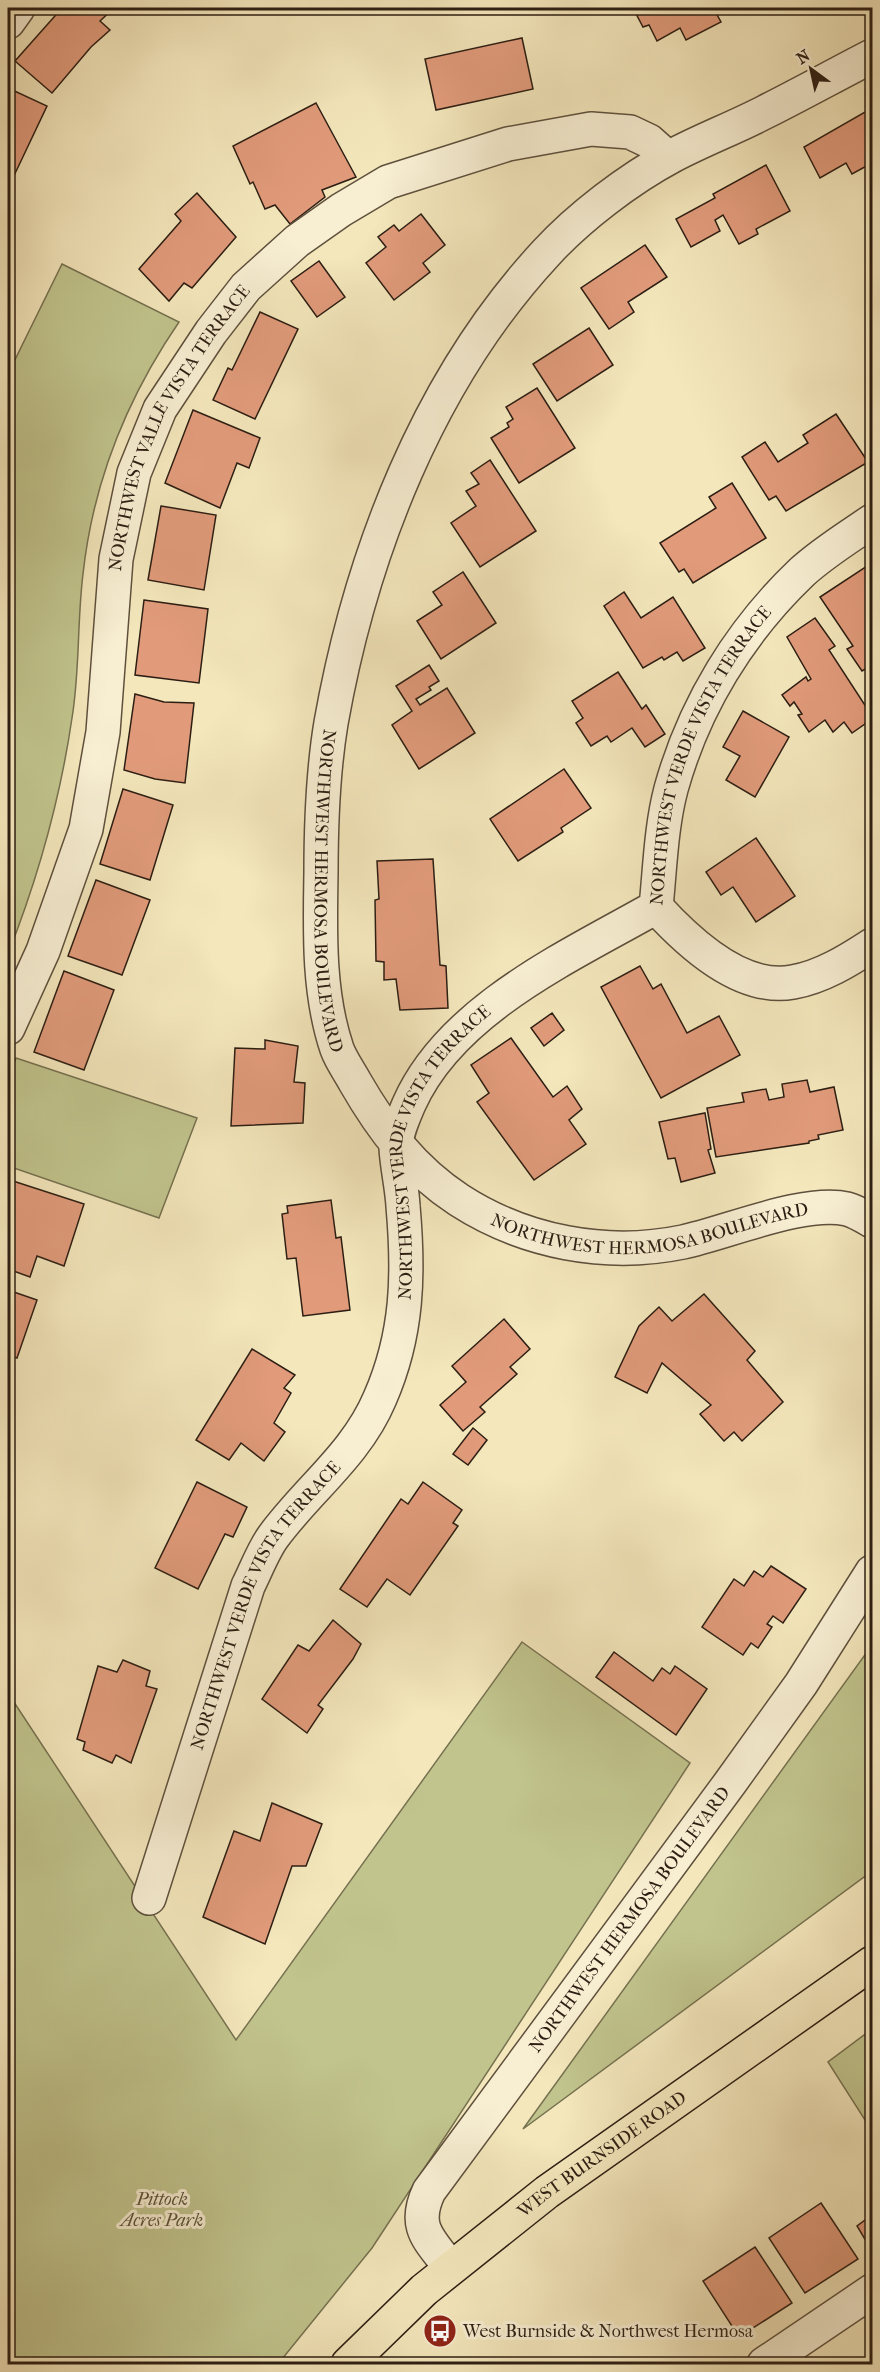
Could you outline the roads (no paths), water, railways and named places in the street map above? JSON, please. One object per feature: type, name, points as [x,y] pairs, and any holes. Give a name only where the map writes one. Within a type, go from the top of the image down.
[{"type":"main road","name":"WEST BURNSIDE ROAD","points":[[348,2364],[450,2267],[548,2192],[873,1964]]},
{"type":"street","points":[[8,22],[18,8]]},
{"type":"street","name":"NORTHWEST HERMOSA BOULEVARD","points":[[873,56],[762,114],[668,158],[612,195],[549,250],[500,307],[458,371],[421,441],[386,520],[355,610],[330,727],[321,843],[320,928],[324,990],[338,1051],[368,1105],[396,1147],[456,1198],[485,1215],[519,1231],[589,1247],[637,1248],[682,1242],[781,1216],[830,1208],[847,1209],[873,1221]]},
{"type":"street","name":"NORTHWEST VALLE VISTA TERRACE","points":[[8,1028],[43,951],[86,829],[103,732],[116,559],[134,473],[160,409],[211,332],[246,288],[297,241],[341,210],[388,182],[508,144],[591,129],[630,132],[649,141],[668,158]]},
{"type":"street","name":"NORTHWEST VERDE VISTA TERRACE","points":[[149,1898],[248,1586],[272,1538],[341,1462],[380,1399],[406,1304],[403,1205],[396,1147],[401,1122],[414,1092],[433,1063],[478,1017],[546,969],[656,907],[671,791],[687,742],[712,688],[732,653],[777,597],[824,554],[873,521]]},
{"type":"street","points":[[656,907],[686,940],[711,959],[760,981],[792,983],[822,973],[873,945]]},
{"type":"street","name":"NORTHWEST HERMOSA BOULEVARD","points":[[450,2267],[422,2227],[420,2216],[429,2190],[730,1783],[801,1684],[873,1572]]},
{"type":"street","points":[[764,2364],[873,2291]]},
{"type":"place","name":"West Burnside & Northwest Hermosa","points":[[440,2331]]},
{"type":"park label","name":"Pittock Acres Park","points":[[162,2209]]}]
